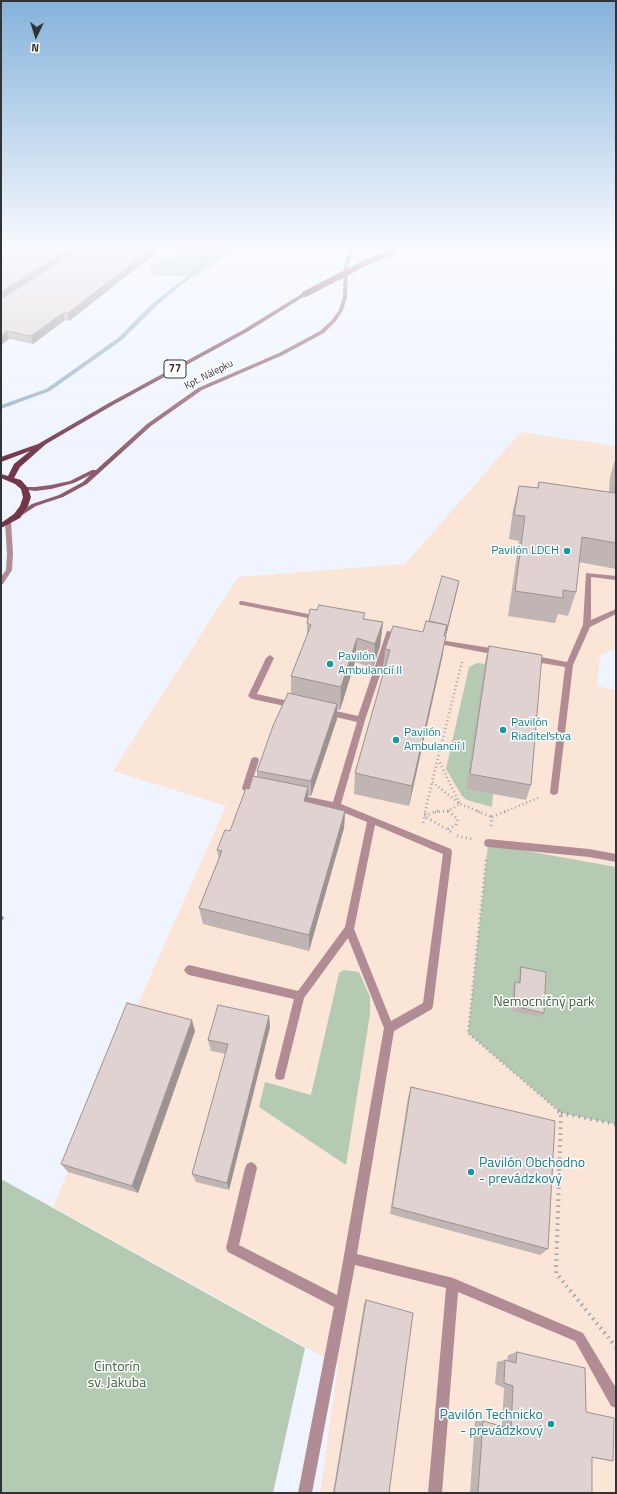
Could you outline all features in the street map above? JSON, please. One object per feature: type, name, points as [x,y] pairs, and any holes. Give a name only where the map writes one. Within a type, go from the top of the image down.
[{"type":"main road","name":"77","points":[[1,460],[44,443],[265,319]]},
{"type":"main road","name":"Kpt. Nálepku","points":[[17,516],[34,505],[61,496],[85,483],[149,425],[200,389],[281,354],[322,332],[335,319]]},
{"type":"main road","name":"77","points":[[10,478],[17,466],[44,443]]},
{"type":"main road","name":"Kpt. Nálepku","points":[[24,488],[43,488],[72,482],[102,467]]},
{"type":"main road","points":[[1,476],[18,482],[24,488],[27,497],[24,506],[17,516],[4,524]]},
{"type":"street","points":[[1,582],[9,570],[10,554],[4,524]]},
{"type":"street","points":[[554,792],[570,665],[588,625],[588,575],[616,578]]},
{"type":"street","points":[[242,603],[328,620]]},
{"type":"street","points":[[588,625],[616,611]]},
{"type":"street","points":[[336,806],[386,632],[412,637]]},
{"type":"street","points":[[428,640],[503,653]]},
{"type":"street","points":[[525,657],[570,665]]},
{"type":"street","points":[[270,658],[252,696],[299,706]]},
{"type":"street","points":[[322,711],[361,720]]},
{"type":"street","points":[[256,760],[246,788],[268,792]]},
{"type":"street","points":[[291,797],[336,806],[448,852],[428,1006],[390,1028]]},
{"type":"street","points":[[280,1075],[300,996],[349,929],[372,820]]},
{"type":"street","points":[[488,843],[581,852],[616,858]]},
{"type":"street","points":[[305,1493],[350,1258],[390,1028],[349,929]]},
{"type":"street","points":[[190,970],[300,996]]},
{"type":"street","points":[[251,1168],[232,1248],[341,1304]]},
{"type":"street","points":[[350,1258],[454,1284],[579,1337],[616,1401]]},
{"type":"street","points":[[435,1493],[454,1284]]},
{"type":"path","points":[[419,839],[466,647]]},
{"type":"path","points":[[438,760],[460,804]]},
{"type":"path","points":[[432,782],[460,804],[492,817],[554,792]]},
{"type":"path","points":[[424,816],[438,811],[448,811],[460,804]]},
{"type":"path","points":[[448,811],[458,819],[456,825],[448,828]]},
{"type":"path","points":[[424,816],[434,823],[448,828],[458,836],[488,843]]},
{"type":"path","points":[[492,817],[468,1033],[561,1113],[616,1124]]},
{"type":"path","points":[[561,1113],[556,1273],[616,1347]]},
{"type":"shaded area","points":[[521,432],[616,446],[616,648],[600,655],[597,686],[616,690],[616,1493],[320,1493],[338,1365],[53,1207],[133,1015],[226,806],[113,771],[238,577],[405,564]]},
{"type":"green space","points":[[477,663],[485,664],[493,794],[492,807],[467,800],[462,796],[446,769],[469,667]]},
{"type":"green space","name":"Nemocničný park","points":[[488,844],[616,867],[616,1124],[561,1113],[468,1033]]},
{"type":"green space","points":[[344,970],[359,972],[370,997],[370,1014],[346,1165],[259,1107],[265,1082],[311,1095],[339,973]]},
{"type":"green space","name":"Cintorín sv. Jakuba","points":[[1,1179],[305,1348],[273,1493],[1,1493]]},
{"type":"building","points":[[1,319],[55,319],[31,336],[7,331],[1,336]]},
{"type":"building","name":"Pavilón LDCH","points":[[616,474],[616,543],[582,537],[576,592],[563,590],[563,598],[515,591],[525,516],[514,515],[519,486],[538,488],[539,482],[615,493]]},
{"type":"building","points":[[442,576],[459,581],[446,633],[447,625],[429,621]]},
{"type":"building","points":[[319,605],[365,613],[363,619],[383,622],[375,644],[357,638],[341,687],[291,676],[311,625],[307,623],[310,609],[317,610]]},
{"type":"building","name":"Pavilón Ambulancií I","points":[[426,621],[447,625],[444,636],[446,636],[412,786],[355,773],[390,650],[385,649],[393,626],[423,632]]},
{"type":"building","name":"Pavilón Riaditeľstva","points":[[489,646],[542,655],[531,785],[470,774]]},
{"type":"building","points":[[288,693],[337,704],[311,781],[257,771],[273,726]]},
{"type":"building","points":[[253,776],[308,787],[304,801],[345,811],[309,935],[199,908],[222,851],[217,850],[225,830],[230,831],[246,788],[249,789]]},
{"type":"building","points":[[521,967],[546,972],[544,1013],[514,1006],[515,982],[520,983]]},
{"type":"building","points":[[127,1003],[192,1020],[132,1186],[61,1164]]},
{"type":"building","points":[[218,1005],[269,1016],[227,1183],[192,1174],[228,1044],[208,1040]]},
{"type":"building","name":"Pavilón Obchodno - prevádzkový","points":[[411,1087],[555,1121],[548,1249],[392,1207]]},
{"type":"building","points":[[366,1300],[413,1313],[389,1493],[334,1493]]},
{"type":"building","name":"Pavilón Technicko - prevádzkový","points":[[517,1352],[585,1368],[586,1412],[614,1418],[613,1461],[592,1457],[592,1493],[478,1493],[483,1421],[511,1429],[513,1386],[504,1383],[505,1360],[516,1363]]},
{"type":"waterway","points":[[1,407],[48,390],[120,339],[140,319]]},
{"type":"place","name":"Pavilón LDCH","points":[[567,551]]},
{"type":"place","name":"Pavilón Ambulancií II","points":[[330,664]]},
{"type":"place","name":"Pavilón Riaditeľstva","points":[[503,730]]},
{"type":"place","name":"Pavilón Ambulancií I","points":[[396,740]]},
{"type":"place","name":"Pavilón Obchodno - prevádzkový","points":[[471,1172]]},
{"type":"place","name":"Pavilón Technicko - prevádzkový","points":[[551,1424]]}]
